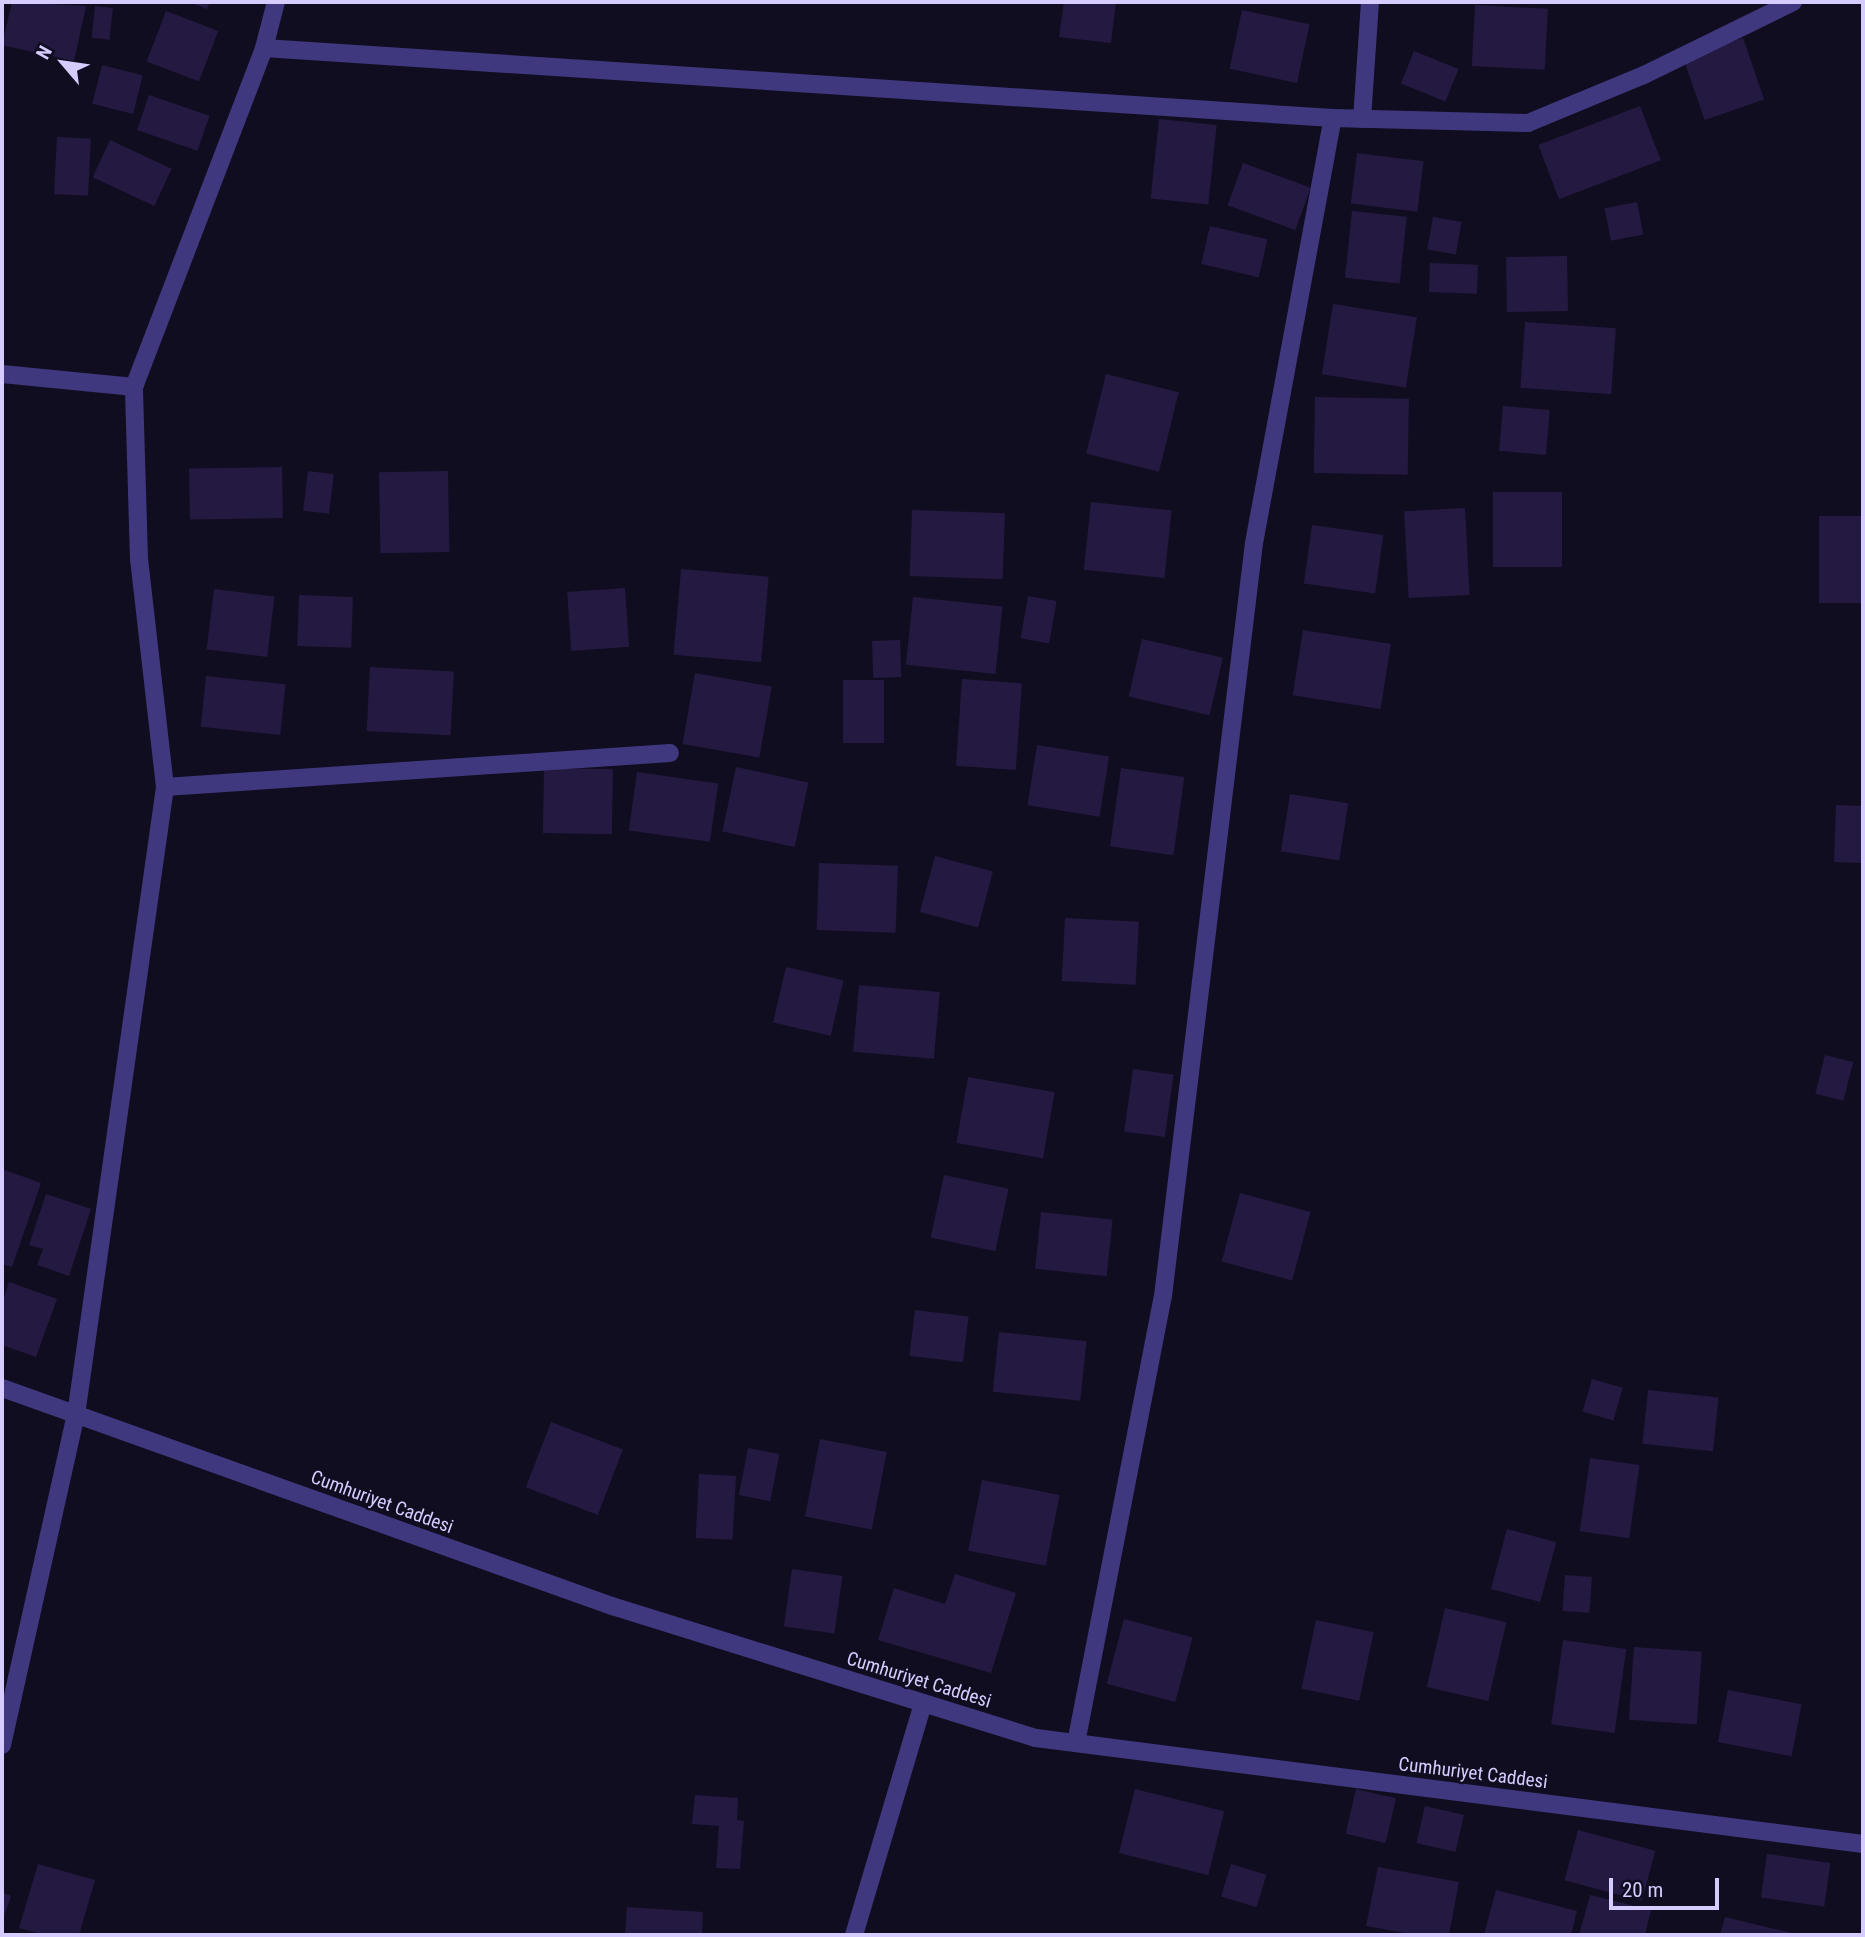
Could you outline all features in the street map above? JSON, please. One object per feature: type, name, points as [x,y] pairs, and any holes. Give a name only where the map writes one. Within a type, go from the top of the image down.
[{"type":"street","points":[[2,1745],[76,1415],[165,787],[139,559],[134,387],[264,48],[276,2]]},
{"type":"street","points":[[1362,119],[1370,2]]},
{"type":"street","points":[[264,48],[1333,118],[1528,123],[1644,75],[1793,2]]},
{"type":"street","points":[[1076,1743],[1163,1296],[1254,543],[1333,118]]},
{"type":"street","points":[[2,374],[134,387]]},
{"type":"street","points":[[165,787],[670,753]]},
{"type":"street","name":"Cumhuriyet Caddesi","points":[[2,1388],[611,1606],[1036,1738],[1863,1844]]},
{"type":"street","points":[[854,1935],[923,1703]]},
{"type":"building","points":[[12,2],[86,6],[74,61],[2,45]]},
{"type":"building","points":[[189,2],[210,2],[207,9]]},
{"type":"building","points":[[1064,2],[1116,2],[1111,43],[1059,37]]},
{"type":"building","points":[[1475,5],[1548,9],[1545,70],[1472,66]]},
{"type":"building","points":[[95,6],[113,8],[110,40],[92,38]]},
{"type":"building","points":[[1242,10],[1309,24],[1297,83],[1230,69]]},
{"type":"building","points":[[166,11],[218,31],[199,81],[147,61]]},
{"type":"building","points":[[1743,38],[1764,99],[1705,120],[1683,59]]},
{"type":"building","points":[[1414,51],[1459,69],[1445,101],[1401,83]]},
{"type":"building","points":[[102,65],[143,75],[133,114],[92,104]]},
{"type":"building","points":[[149,95],[210,116],[197,151],[137,130]]},
{"type":"building","points":[[1640,106],[1661,160],[1559,199],[1538,145]]},
{"type":"building","points":[[1159,119],[1217,125],[1208,205],[1151,199]]},
{"type":"building","points":[[57,137],[91,139],[88,196],[54,194]]},
{"type":"building","points":[[110,140],[172,169],[154,206],[93,177]]},
{"type":"building","points":[[1357,153],[1424,161],[1417,212],[1351,204]]},
{"type":"building","points":[[1243,163],[1311,188],[1295,230],[1228,205]]},
{"type":"building","points":[[1637,202],[1643,234],[1611,241],[1605,208]]},
{"type":"building","points":[[1352,211],[1407,217],[1400,283],[1345,278]]},
{"type":"building","points":[[1433,217],[1462,222],[1456,255],[1427,249]]},
{"type":"building","points":[[1210,226],[1267,239],[1259,277],[1201,264]]},
{"type":"building","points":[[1567,256],[1568,311],[1507,312],[1506,257]]},
{"type":"building","points":[[1430,263],[1478,265],[1477,294],[1429,292]]},
{"type":"building","points":[[1333,304],[1417,317],[1406,387],[1322,374]]},
{"type":"building","points":[[1525,322],[1616,328],[1611,394],[1520,388]]},
{"type":"building","points":[[1106,374],[1179,392],[1159,472],[1086,454]]},
{"type":"building","points":[[1315,397],[1409,399],[1408,475],[1314,473]]},
{"type":"building","points":[[1503,406],[1550,410],[1546,455],[1499,451]]},
{"type":"building","points":[[282,467],[283,518],[190,520],[189,469]]},
{"type":"building","points":[[308,471],[334,474],[329,514],[303,511]]},
{"type":"building","points":[[448,471],[449,552],[380,553],[379,472]]},
{"type":"building","points":[[1493,492],[1562,492],[1562,567],[1493,567]]},
{"type":"building","points":[[1091,502],[1172,510],[1164,578],[1084,570]]},
{"type":"building","points":[[1465,508],[1470,595],[1409,598],[1404,511]]},
{"type":"building","points":[[912,510],[1005,513],[1003,579],[910,576]]},
{"type":"building","points":[[1819,516],[1863,516],[1863,603],[1819,603]]},
{"type":"building","points":[[1312,525],[1383,535],[1375,593],[1304,583]]},
{"type":"building","points":[[681,569],[769,577],[761,662],[674,655]]},
{"type":"building","points":[[625,588],[629,647],[571,651],[567,592]]},
{"type":"building","points":[[214,589],[275,596],[267,657],[207,650]]},
{"type":"building","points":[[299,595],[353,597],[351,648],[297,646]]},
{"type":"building","points":[[1028,596],[1057,601],[1049,643],[1021,638]]},
{"type":"building","points":[[913,597],[1003,606],[995,674],[906,665]]},
{"type":"building","points":[[1303,630],[1391,644],[1381,709],[1293,695]]},
{"type":"building","points":[[1142,639],[1223,658],[1210,715],[1129,696]]},
{"type":"building","points":[[900,640],[901,677],[873,678],[872,641]]},
{"type":"building","points":[[370,667],[454,671],[451,735],[367,731]]},
{"type":"building","points":[[695,673],[772,687],[759,757],[682,744]]},
{"type":"building","points":[[206,676],[286,684],[280,735],[201,727]]},
{"type":"building","points":[[962,679],[1022,683],[1016,770],[956,766]]},
{"type":"building","points":[[843,680],[884,680],[884,743],[843,743]]},
{"type":"building","points":[[1037,745],[1109,756],[1100,817],[1027,805]]},
{"type":"building","points":[[736,767],[808,782],[795,847],[722,832]]},
{"type":"building","points":[[544,768],[613,769],[612,834],[543,833]]},
{"type":"building","points":[[1121,768],[1184,777],[1173,855],[1110,846]]},
{"type":"building","points":[[637,772],[718,783],[710,842],[629,830]]},
{"type":"building","points":[[1290,794],[1348,803],[1339,861],[1281,851]]},
{"type":"building","points":[[1836,805],[1863,806],[1861,863],[1834,862]]},
{"type":"building","points":[[935,856],[993,872],[978,928],[920,912]]},
{"type":"building","points":[[819,863],[898,866],[896,933],[817,930]]},
{"type":"building","points":[[1065,918],[1139,922],[1136,985],[1062,981]]},
{"type":"building","points":[[786,967],[843,980],[831,1036],[773,1023]]},
{"type":"building","points":[[859,985],[940,992],[934,1059],[853,1052]]},
{"type":"building","points":[[1825,1055],[1853,1062],[1843,1101],[1815,1094]]},
{"type":"building","points":[[1133,1069],[1174,1075],[1165,1137],[1124,1131]]},
{"type":"building","points":[[968,1077],[1055,1092],[1043,1158],[956,1143]]},
{"type":"building","points":[[2,1169],[41,1183],[12,1267],[2,1264]]},
{"type":"building","points":[[944,1175],[1009,1189],[995,1251],[931,1238]]},
{"type":"building","points":[[1240,1193],[1311,1212],[1292,1280],[1222,1262]]},
{"type":"building","points":[[46,1194],[91,1209],[69,1276],[37,1265],[43,1249],[29,1245]]},
{"type":"building","points":[[1041,1212],[1113,1220],[1107,1276],[1035,1269]]},
{"type":"building","points":[[9,1282],[57,1299],[36,1357],[2,1345],[2,1304]]},
{"type":"building","points":[[915,1310],[969,1317],[963,1362],[909,1356]]},
{"type":"building","points":[[999,1332],[1087,1341],[1080,1401],[993,1392]]},
{"type":"building","points":[[1592,1379],[1623,1388],[1613,1421],[1583,1412]]},
{"type":"building","points":[[1648,1390],[1719,1397],[1713,1451],[1642,1444]]},
{"type":"building","points":[[551,1422],[623,1450],[598,1515],[526,1487]]},
{"type":"building","points":[[820,1439],[887,1452],[872,1530],[805,1517]]},
{"type":"building","points":[[748,1448],[779,1454],[770,1501],[739,1495]]},
{"type":"building","points":[[1590,1458],[1640,1465],[1629,1538],[1580,1531]]},
{"type":"building","points":[[699,1474],[736,1476],[733,1540],[696,1538]]},
{"type":"building","points":[[982,1480],[1060,1495],[1046,1566],[968,1551]]},
{"type":"building","points":[[1507,1529],[1556,1542],[1540,1602],[1491,1589]]},
{"type":"building","points":[[792,1569],[843,1576],[834,1634],[784,1626]]},
{"type":"building","points":[[955,1574],[1016,1593],[991,1673],[878,1640],[894,1588],[945,1604]]},
{"type":"building","points":[[1565,1575],[1592,1577],[1589,1613],[1562,1611]]},
{"type":"building","points":[[1445,1608],[1506,1622],[1488,1701],[1427,1687]]},
{"type":"building","points":[[1124,1619],[1193,1637],[1175,1702],[1107,1684]]},
{"type":"building","points":[[1316,1620],[1374,1632],[1359,1701],[1301,1688]]},
{"type":"building","points":[[1563,1640],[1626,1649],[1615,1733],[1551,1724]]},
{"type":"building","points":[[1634,1647],[1702,1652],[1697,1725],[1629,1720]]},
{"type":"building","points":[[1728,1690],[1802,1704],[1792,1756],[1718,1742]]},
{"type":"building","points":[[1135,1789],[1224,1811],[1208,1875],[1119,1853]]},
{"type":"building","points":[[1356,1789],[1396,1798],[1386,1843],[1346,1834]]},
{"type":"building","points":[[695,1795],[738,1798],[737,1820],[744,1821],[740,1869],[716,1868],[719,1826],[692,1824]]},
{"type":"building","points":[[1425,1806],[1464,1815],[1455,1852],[1416,1843]]},
{"type":"building","points":[[1578,1830],[1655,1851],[1642,1901],[1565,1880]]},
{"type":"building","points":[[1767,1854],[1830,1863],[1824,1906],[1761,1898]]},
{"type":"building","points":[[38,1864],[95,1880],[79,1935],[45,1935],[19,1928]]},
{"type":"building","points":[[1231,1864],[1266,1875],[1256,1907],[1221,1897]]},
{"type":"building","points":[[1378,1867],[1459,1882],[1449,1935],[1416,1935],[1366,1926]]},
{"type":"building","points":[[1496,1890],[1577,1911],[1571,1935],[1484,1935]]},
{"type":"building","points":[[2,1892],[11,1896],[2,1922]]},
{"type":"building","points":[[1590,1895],[1651,1910],[1645,1935],[1579,1935]]},
{"type":"building","points":[[627,1907],[703,1912],[702,1935],[625,1935]]},
{"type":"building","points":[[1725,1917],[1792,1933],[1792,1935],[1720,1935]]}]
